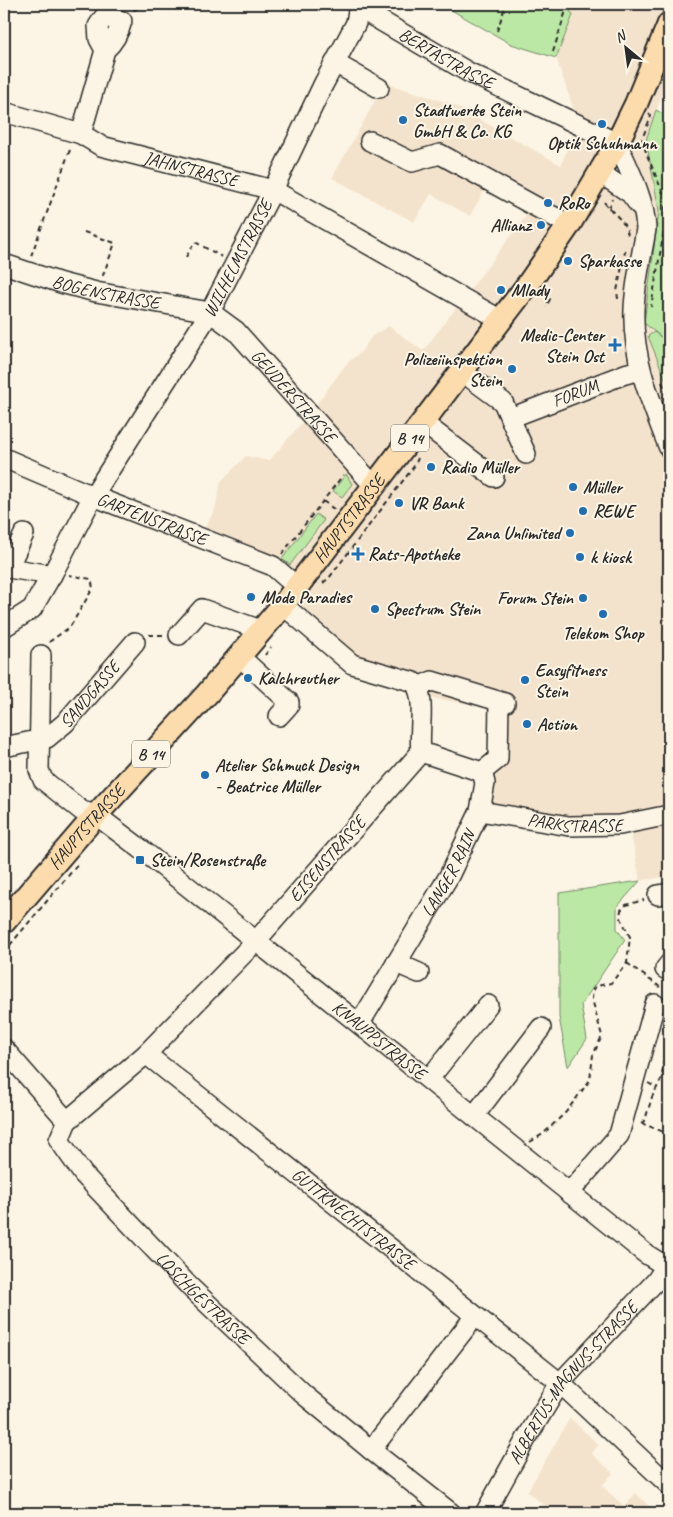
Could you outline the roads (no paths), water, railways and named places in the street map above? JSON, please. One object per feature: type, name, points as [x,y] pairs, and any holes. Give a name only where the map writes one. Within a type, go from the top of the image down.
[{"type":"main road","name":"HAUPTSTRASSE","points":[[4,922],[96,814],[207,694],[283,605],[501,320],[569,225],[600,173],[636,104],[669,24]]},
{"type":"street","name":"WILHELMSTRASSE","points":[[4,628],[32,609],[93,496],[210,312],[356,23],[359,6]]},
{"type":"street","name":"BERTASTRASSE","points":[[359,6],[468,72],[617,143]]},
{"type":"street","points":[[81,134],[105,50]]},
{"type":"street","points":[[335,63],[379,88]]},
{"type":"street","name":"JAHNSTRASSE","points":[[4,112],[81,134],[101,146],[273,190],[501,320]]},
{"type":"street","points":[[370,141],[412,162],[440,154],[569,225]]},
{"type":"street","points":[[617,143],[639,196],[642,210]]},
{"type":"street","points":[[600,173],[630,193],[646,219],[634,308],[635,340],[640,370],[669,448]]},
{"type":"street","name":"BOGENSTRASSE","points":[[4,264],[25,272],[96,292],[210,312]]},
{"type":"street","name":"GEUDERSTRASSE","points":[[210,312],[236,331],[374,486]]},
{"type":"street","name":"FORUM","points":[[510,418],[640,370]]},
{"type":"street","points":[[461,371],[503,402],[526,454]]},
{"type":"street","points":[[422,422],[494,477]]},
{"type":"street","name":"GARTENSTRASSE","points":[[4,458],[93,496],[273,566],[297,587]]},
{"type":"street","points":[[24,534],[8,568],[53,573]]},
{"type":"street","points":[[283,605],[352,664],[414,682],[421,694],[419,740],[421,752],[482,772],[498,759],[502,702],[432,682],[418,687]]},
{"type":"street","points":[[179,635],[202,610],[255,628],[260,632]]},
{"type":"street","name":"SANDGASSE","points":[[4,747],[51,736],[65,723],[135,642]]},
{"type":"street","name":"KNAUPPSTRASSE","points":[[41,655],[39,770],[43,780],[82,811],[96,814],[360,1023],[646,1254],[660,1262],[667,1263]]},
{"type":"street","points":[[239,656],[289,702],[289,705],[279,716]]},
{"type":"street","name":"EISENSTRASSE","points":[[67,1121],[146,1054],[256,941],[421,752]]},
{"type":"street","name":"LANGER RAIN","points":[[360,1023],[450,876],[480,811],[485,783],[482,772]]},
{"type":"street","name":"PARKSTRASSE","points":[[480,811],[569,826],[620,825],[669,815]]},
{"type":"street","points":[[396,963],[419,973]]},
{"type":"street","points":[[570,1192],[619,1135],[655,1004]]},
{"type":"street","points":[[429,1079],[488,1005]]},
{"type":"street","points":[[474,1116],[541,1028]]},
{"type":"street","points":[[4,1050],[67,1121]]},
{"type":"street","name":"GUTTKNECHTSTRASSE","points":[[146,1054],[560,1383],[669,1485]]},
{"type":"street","name":"LOSCHGESTRASSE","points":[[67,1121],[60,1140],[83,1174],[191,1288],[303,1394],[451,1513]]},
{"type":"street","name":"ALBERTUS-MAGNUS-STRASSE","points":[[486,1513],[560,1383],[656,1281],[667,1263]]},
{"type":"street","points":[[371,1450],[475,1316]]},
{"type":"place","name":"Stadtwerke Stein GmbH & Co. KG","points":[[403,120]]},
{"type":"place","name":"Optik Schuhmann","points":[[602,124]]},
{"type":"place","name":"RoRo","points":[[548,203]]},
{"type":"place","name":"Allianz","points":[[541,225]]},
{"type":"place","name":"Sparkasse","points":[[568,261]]},
{"type":"place","name":"Mlady","points":[[501,290]]},
{"type":"place","name":"Medic-Center Stein Ost","points":[[615,345]]},
{"type":"place","name":"Polizeiinspektion Stein","points":[[512,369]]},
{"type":"place","name":"Radio Müller","points":[[431,467]]},
{"type":"place","name":"Müller","points":[[573,487]]},
{"type":"place","name":"VR Bank","points":[[399,503]]},
{"type":"place","name":"REWE","points":[[583,511]]},
{"type":"place","name":"Zana Unlimited","points":[[570,533]]},
{"type":"place","name":"Rats-Apotheke","points":[[358,554]]},
{"type":"place","name":"k kiosk","points":[[580,557]]},
{"type":"place","name":"Mode Paradies","points":[[251,597]]},
{"type":"place","name":"Forum Stein","points":[[583,598]]},
{"type":"place","name":"Spectrum Stein","points":[[375,609]]},
{"type":"place","name":"Telekom Shop","points":[[603,614]]},
{"type":"place","name":"Kalchreuther","points":[[248,678]]},
{"type":"place","name":"Easyfitness Stein","points":[[525,680]]},
{"type":"place","name":"Action","points":[[527,724]]},
{"type":"place","name":"Atelier Schmuck Design - Beatrice Müller","points":[[205,775]]},
{"type":"place","name":"Stein/Rosenstraße","points":[[140,860]]}]
